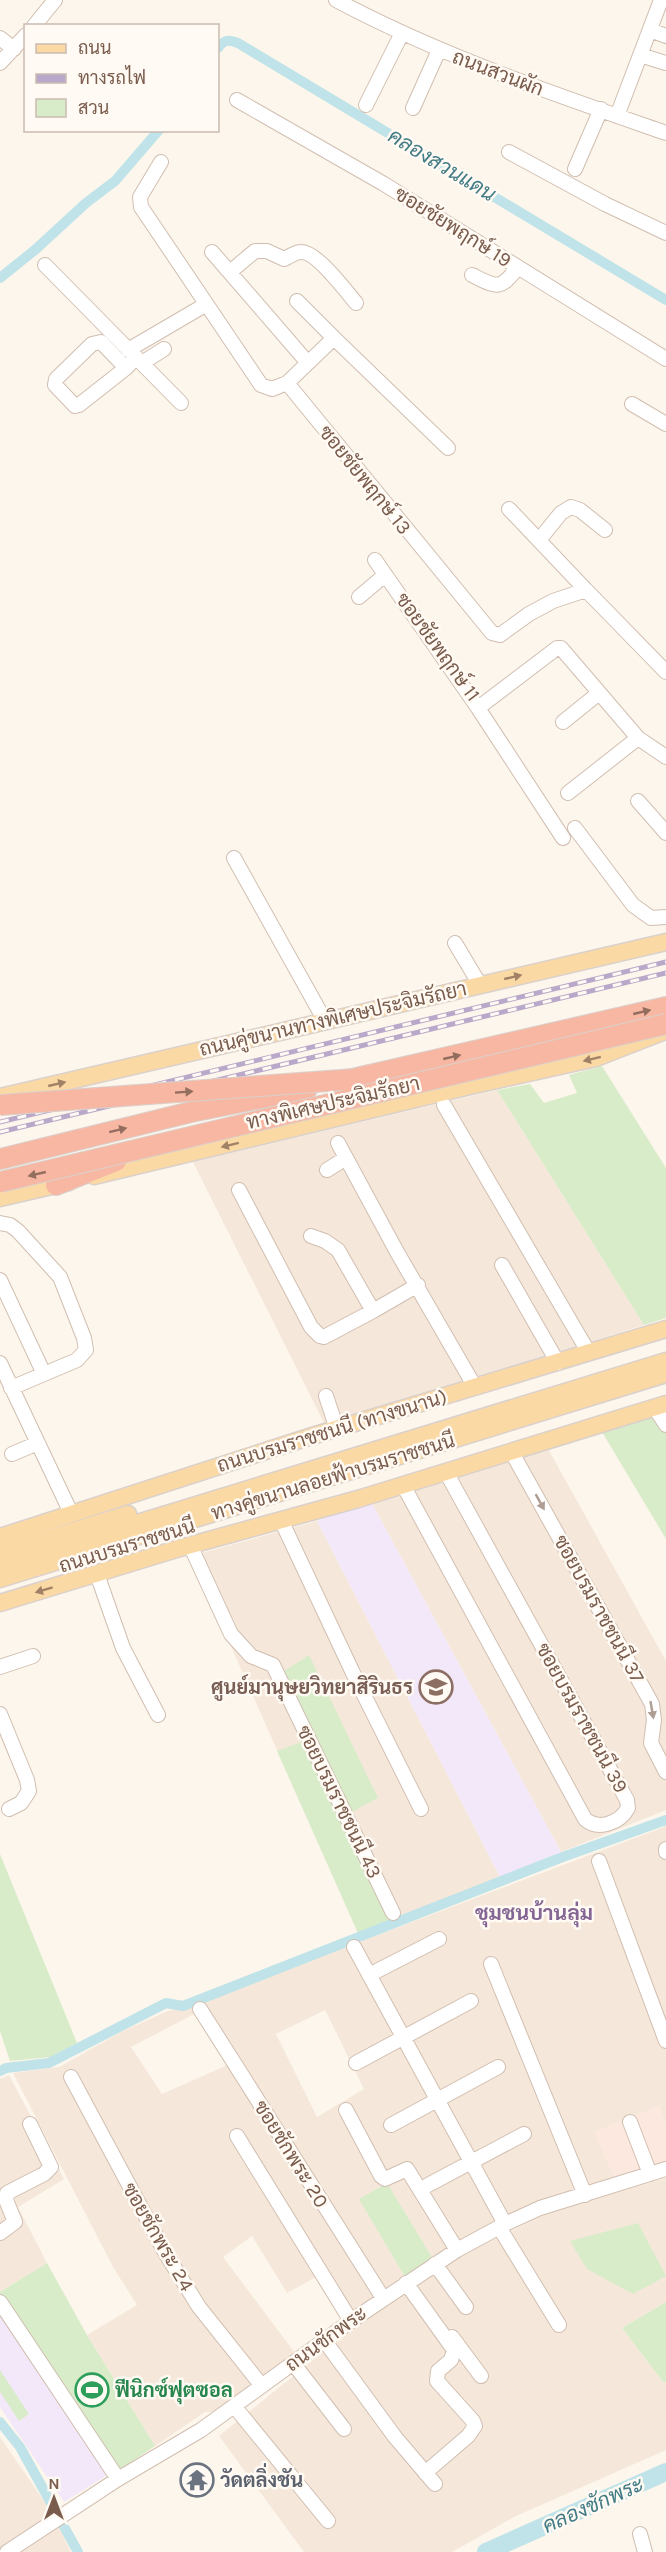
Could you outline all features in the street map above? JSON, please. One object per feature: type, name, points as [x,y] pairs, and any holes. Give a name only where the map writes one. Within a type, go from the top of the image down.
[{"type":"highway","name":"ทางพิเศษประจิมรัถยา","points":[[0,1159],[191,1112],[355,1079],[666,1007]]},
{"type":"highway","name":"ทางพิเศษประจิมรัถยา","points":[[0,1182],[666,1024]]},
{"type":"highway","points":[[56,1185],[172,1141],[371,1093],[556,1050],[613,1042],[666,1039]]},
{"type":"highway","points":[[0,1105],[355,1079]]},
{"type":"main road","name":"ถนนคู่ขนานทางพิเศษประจิมรัถยา","points":[[0,1097],[666,942]]},
{"type":"main road","points":[[0,1198],[596,1058],[666,1030]]},
{"type":"main road","name":"ถนนบรมราชชนนี (ทางขนาน)","points":[[0,1537],[337,1429],[666,1329]]},
{"type":"main road","points":[[76,1512],[149,1497],[666,1341]]},
{"type":"main road","name":"ถนนบรมราชชนนี","points":[[0,1553],[666,1351]]},
{"type":"main road","name":"ทางคู่ขนานลอยฟ้าบรมราชชนนี","points":[[0,1565],[666,1361]]},
{"type":"main road","name":"ทางคู่ขนานลอยฟ้าบรมราชชนนี","points":[[0,1579],[666,1374]]},
{"type":"main road","name":"ถนนบรมราชชนนี","points":[[0,1585],[666,1381]]},
{"type":"main road","points":[[0,1603],[281,1520],[666,1394]]},
{"type":"main road","points":[[185,1547],[278,1513],[403,1479],[446,1472],[660,1406]]},
{"type":"street","points":[[36,24],[55,0]]},
{"type":"street","name":"ถนนสวนผัก","points":[[336,0],[439,50],[514,80],[666,133]]},
{"type":"street","points":[[617,116],[661,0]]},
{"type":"street","points":[[650,30],[666,36]]},
{"type":"street","points":[[366,105],[402,33]]},
{"type":"street","points":[[0,63],[24,37]]},
{"type":"street","points":[[0,38],[14,49]]},
{"type":"street","points":[[413,108],[439,50]]},
{"type":"street","points":[[640,54],[666,63]]},
{"type":"street","name":"ซอยชัยพฤกษ์ 19","points":[[237,100],[384,184],[666,358]]},
{"type":"street","points":[[575,169],[601,109]]},
{"type":"street","points":[[509,152],[605,204],[666,232]]},
{"type":"street","points":[[161,162],[140,202],[205,305],[261,385],[272,389],[287,383],[334,338]]},
{"type":"street","points":[[230,272],[255,251],[267,251],[284,259],[305,252],[317,261],[356,303]]},
{"type":"street","points":[[212,252],[308,363]]},
{"type":"street","points":[[45,265],[133,359],[181,403]]},
{"type":"street","points":[[472,274],[488,283],[502,285],[517,267]]},
{"type":"street","points":[[297,301],[448,448]]},
{"type":"street","points":[[164,349],[133,359],[100,342],[96,343],[56,379],[55,385],[69,402],[75,406],[79,405],[133,359],[205,305]]},
{"type":"street","name":"ซอยชัยพฤกษ์ 13","points":[[287,383],[492,633],[500,635],[541,608],[586,590]]},
{"type":"street","points":[[632,404],[666,424]]},
{"type":"street","points":[[539,540],[561,513],[571,507],[580,510],[604,530]]},
{"type":"street","points":[[509,509],[666,672]]},
{"type":"street","name":"ซอยชัยพฤกษ์ 11","points":[[375,560],[478,708],[559,648],[638,738],[666,757]]},
{"type":"street","points":[[359,597],[386,575]]},
{"type":"street","points":[[563,722],[599,693]]},
{"type":"street","points":[[478,708],[563,838]]},
{"type":"street","points":[[568,793],[638,738]]},
{"type":"street","points":[[638,801],[666,833]]},
{"type":"street","points":[[575,828],[633,904],[651,918],[666,917]]},
{"type":"street","points":[[234,858],[325,1021]]},
{"type":"street","points":[[455,943],[480,985]]},
{"type":"street","points":[[444,1105],[589,1353]]},
{"type":"street","points":[[338,1143],[397,1252],[475,1387]]},
{"type":"street","points":[[327,1170],[345,1158]]},
{"type":"street","points":[[239,1190],[311,1327],[317,1333],[324,1336],[418,1285]]},
{"type":"street","points":[[0,1223],[10,1225],[18,1231],[60,1277],[84,1338],[86,1350],[83,1355],[11,1388]]},
{"type":"street","points":[[311,1236],[325,1241],[338,1250],[373,1311]]},
{"type":"street","points":[[502,1265],[558,1363]]},
{"type":"street","points":[[0,1280],[44,1374]]},
{"type":"street","points":[[0,1363],[76,1512]]},
{"type":"street","points":[[326,1396],[337,1429]]},
{"type":"street","points":[[660,1406],[666,1425]]},
{"type":"street","points":[[12,1454],[39,1443]]},
{"type":"street","name":"ซอยบรมราชชนนี 37","points":[[511,1451],[652,1704],[654,1720],[651,1743],[666,1772]]},
{"type":"street","name":"ซอยบรมราชชนนี 39","points":[[403,1479],[585,1819],[590,1824],[599,1825],[620,1819],[628,1808],[627,1800],[446,1472]]},
{"type":"street","points":[[281,1520],[353,1673],[421,1809]]},
{"type":"street","name":"ซอยบรมราชชนนี 43","points":[[185,1547],[231,1634],[251,1656],[273,1665],[393,1913]]},
{"type":"street","points":[[97,1574],[123,1648],[158,1715]]},
{"type":"street","points":[[0,1667],[33,1656]]},
{"type":"street","points":[[0,1714],[29,1791],[21,1803],[9,1809]]},
{"type":"street","points":[[599,1861],[666,2041]]},
{"type":"street","points":[[369,1975],[440,1939]]},
{"type":"street","points":[[354,1947],[439,2099],[502,2225],[559,2325]]},
{"type":"street","points":[[490,1964],[585,2195]]},
{"type":"street","points":[[356,2063],[471,2001]]},
{"type":"street","name":"ซอยชักพระ 20","points":[[200,2009],[384,2298]]},
{"type":"street","points":[[391,2125],[498,2067]]},
{"type":"street","name":"ซอยชักพระ 24","points":[[71,2077],[166,2254],[199,2307],[262,2386]]},
{"type":"street","points":[[346,2110],[381,2176],[385,2179],[407,2169],[457,2250]]},
{"type":"street","points":[[630,2122],[650,2174]]},
{"type":"street","points":[[0,2234],[15,2222],[6,2200],[7,2193],[44,2174],[51,2167],[30,2124]]},
{"type":"street","points":[[428,2185],[471,2160],[524,2134]]},
{"type":"street","points":[[237,2136],[351,2321]]},
{"type":"street","name":"ถนนชักพระ","points":[[7,2552],[118,2479],[201,2430],[351,2321],[457,2250],[502,2225],[540,2208],[666,2169]]},
{"type":"street","points":[[435,2264],[466,2307]]},
{"type":"street","points":[[408,2281],[481,2376]]},
{"type":"street","points":[[408,2281],[454,2350],[451,2360],[438,2371],[437,2381],[475,2426],[468,2436],[425,2473]]},
{"type":"street","points":[[0,2302],[118,2479]]},
{"type":"street","points":[[324,2340],[395,2437],[435,2484]]},
{"type":"street","points":[[293,2363],[344,2429]]},
{"type":"street","points":[[234,2406],[328,2521]]},
{"type":"street","points":[[640,2534],[645,2552]]},
{"type":"shaded area","points":[[497,1090],[644,1325],[325,1425],[193,1162]]},
{"type":"shaded area","points":[[546,1445],[666,1661],[666,1810],[561,1852],[370,1500]]},
{"type":"shaded area","name":"ศูนย์มานุษยวิทยาสิรินธร","points":[[370,1500],[561,1852],[500,1877],[317,1521]]},
{"type":"shaded area","points":[[317,1521],[500,1877],[358,1933],[191,1556]]},
{"type":"shaded area","points":[[666,1817],[666,2125],[659,2106],[595,2132],[615,2179],[556,2195],[458,2241],[433,2259],[386,2183],[360,2199],[405,2277],[345,2318],[316,2277],[287,2293],[252,2236],[223,2257],[295,2353],[214,2412],[205,2412],[155,2446],[87,2335],[137,2305],[113,2267],[13,2073],[59,2067],[121,2032],[168,2011],[200,2002],[664,1827]],"holes":[[[325,2010],[364,2089],[317,2117],[276,2034]],[[198,2012],[230,2064],[162,2094],[131,2047]]]},
{"type":"shaded area","points":[[9,2075],[64,2179],[18,2207],[47,2263],[0,2292],[0,2079]]},
{"type":"shaded area","points":[[659,2106],[666,2125],[666,2161],[615,2179],[595,2132]]},
{"type":"shaded area","points":[[666,2178],[666,2302],[622,2328],[664,2383],[666,2382],[666,2450],[514,2517],[452,2552],[304,2552],[219,2436],[349,2331],[452,2260],[552,2211]]},
{"type":"shaded area","points":[[0,2309],[111,2473],[64,2502],[0,2407]]},
{"type":"shaded area","points":[[0,2437],[53,2514],[0,2552]]},
{"type":"shaded area","points":[[57,2524],[71,2552],[17,2552]]},
{"type":"green space","points":[[602,1066],[666,1168],[666,1318],[644,1325],[497,1090],[530,1084],[544,1103],[577,1093],[569,1075]]},
{"type":"green space","points":[[666,1412],[666,1539],[602,1432]]},
{"type":"green space","points":[[309,1655],[378,1798],[352,1812],[284,1671]]},
{"type":"green space","points":[[304,1741],[389,1921],[358,1933],[277,1751]]},
{"type":"green space","points":[[0,1854],[77,2043],[51,2057],[10,2061],[0,2031]]},
{"type":"green space","points":[[387,2183],[433,2259],[405,2277],[359,2199]]},
{"type":"green space","points":[[638,2223],[666,2276],[633,2294],[587,2269],[570,2241]]},
{"type":"green space","name":"ฟีนิกซ์ฟุตซอล","points":[[47,2263],[87,2335],[155,2446],[118,2471],[0,2295],[0,2292]]},
{"type":"green space","points":[[666,2302],[666,2382],[664,2383],[622,2328]]},
{"type":"green space","points":[[0,2370],[29,2414],[19,2421],[0,2392]]},
{"type":"waterway","name":"คลองสวนแดน","points":[[219,47],[227,41],[238,43],[666,300]]},
{"type":"waterway","name":"คลองสวนแดน","points":[[0,278],[36,249],[86,203],[115,181],[157,132]]},
{"type":"waterway","points":[[0,2071],[6,2068],[49,2063],[166,2003],[183,2006],[560,1858],[666,1820]]},
{"type":"waterway","points":[[0,2422],[20,2447],[78,2552]]},
{"type":"waterway","name":"คลองชักพระ","points":[[486,2552],[666,2472]]},
{"type":"railway","points":[[0,1122],[666,962]]},
{"type":"railway","points":[[0,1132],[666,973]]},
{"type":"place","name":"ศูนย์มานุษยวิทยาสิรินธร","points":[[436,1687]]},
{"type":"place","name":"ฟีนิกซ์ฟุตซอล","points":[[92,2390]]},
{"type":"place","name":"วัดตลิ่งชัน","points":[[197,2480]]},
{"type":"district","name":"ชุมชนบ้านลุ่ม","points":[[534,1913]]}]
